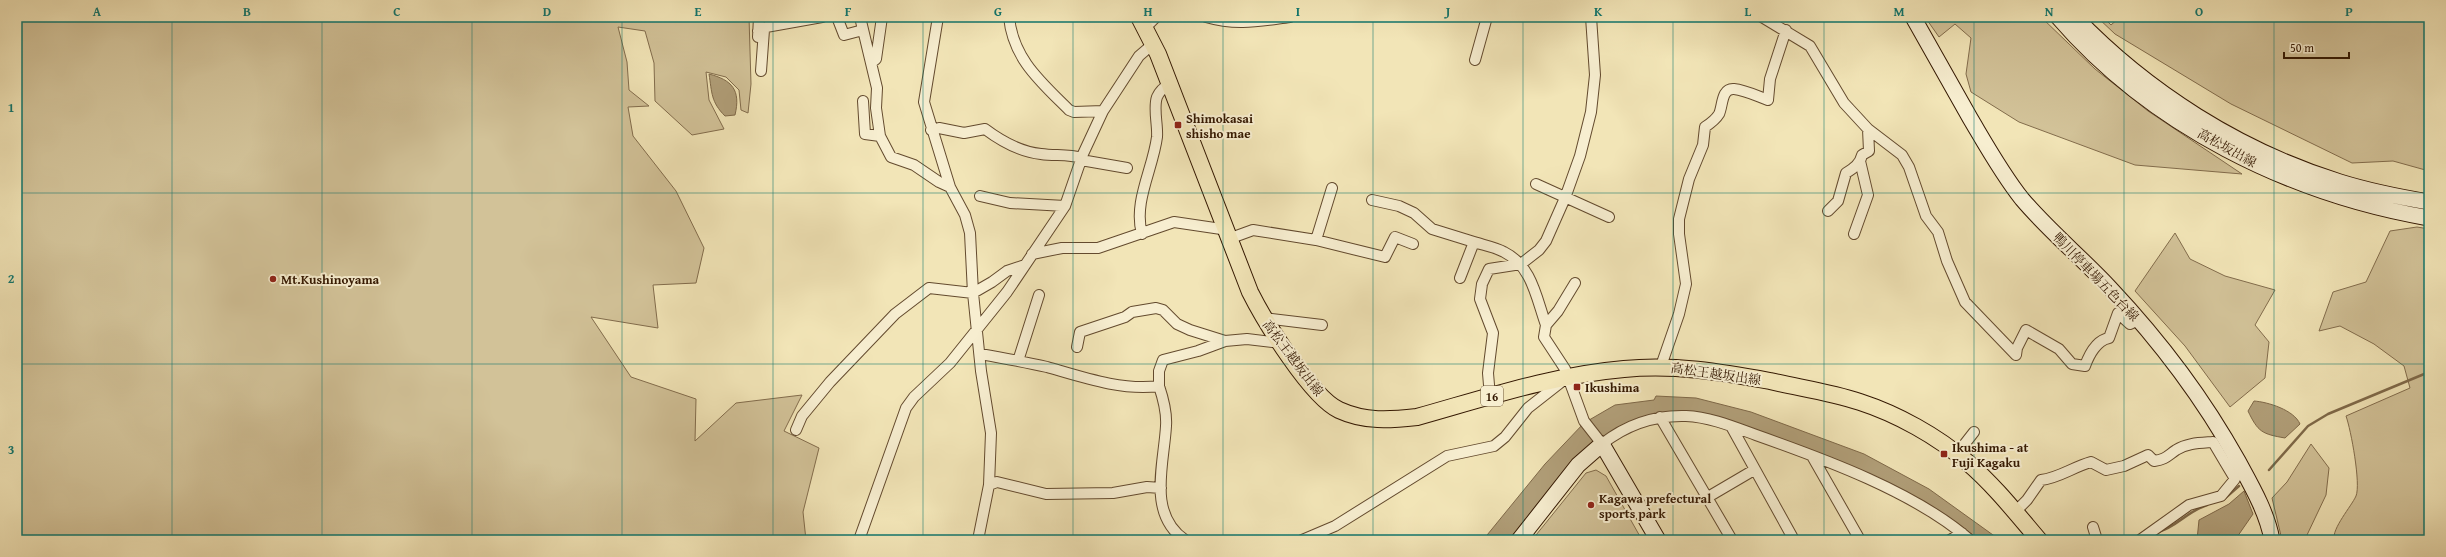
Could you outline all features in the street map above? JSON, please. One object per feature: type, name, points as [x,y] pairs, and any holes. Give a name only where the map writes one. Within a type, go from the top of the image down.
[{"type":"main road","name":"鴨川停車場五色台線","points":[[1913,17],[1987,146],[2021,198],[2038,217],[2109,287],[2139,320],[2198,396],[2231,462],[2263,510],[2272,540]]},
{"type":"main road","name":"高松坂出線","points":[[2058,17],[2095,56],[2138,91],[2179,120],[2224,148],[2262,167],[2339,197],[2385,210],[2429,218]]},
{"type":"main road","name":"高松坂出線","points":[[2075,17],[2103,46],[2145,80],[2185,108],[2230,135],[2306,170],[2341,182],[2429,202]]},
{"type":"main road","name":"高松王越坂出線","points":[[1147,20],[1153,44],[1229,234],[1250,292],[1263,318],[1281,343],[1323,398],[1338,410],[1353,416],[1391,420],[1417,417],[1490,396],[1568,377],[1623,369],[1661,366],[1729,373],[1844,397],[1890,414],[1925,434],[1956,455],[1994,488],[2039,540]]},
{"type":"main road","points":[[1519,540],[1578,465],[1600,442],[1658,540]]},
{"type":"street","points":[[759,17],[761,30],[761,71]]},
{"type":"street","points":[[757,48],[761,30],[766,27],[822,17]]},
{"type":"street","points":[[837,17],[844,35],[863,30]]},
{"type":"street","points":[[860,17],[877,88],[876,108],[880,136],[890,157],[914,165],[939,182],[950,187]]},
{"type":"street","points":[[871,63],[876,60],[882,17]]},
{"type":"street","points":[[938,17],[924,88],[925,112],[950,187],[965,215],[970,233],[973,293],[991,433],[989,485],[978,540]]},
{"type":"street","points":[[1010,17],[1015,45],[1033,74],[1069,110],[1074,112],[1103,111]]},
{"type":"street","points":[[1206,17],[1242,23],[1290,17]]},
{"type":"street","points":[[1475,60],[1487,17]]},
{"type":"street","points":[[1490,396],[1488,373],[1493,333],[1480,299],[1481,291],[1489,269],[1521,264],[1546,241],[1565,198],[1580,156],[1591,112],[1595,75],[1591,17]]},
{"type":"street","points":[[1762,17],[1786,30],[1810,46],[1844,102],[1868,129],[1902,155],[1909,167],[1926,216],[1938,232],[1947,261],[1965,302],[2016,355],[2017,348],[2026,330],[2060,350],[2072,364],[2085,366],[2096,346],[2103,339],[2109,338],[2118,313],[2130,324],[2139,320]]},
{"type":"street","points":[[1661,366],[1679,314],[1686,284],[1679,234],[1679,219],[1689,179],[1703,145],[1705,127],[1718,116],[1723,106],[1723,98],[1727,91],[1733,89],[1768,100],[1770,79],[1786,30]]},
{"type":"street","points":[[860,540],[906,408],[914,397],[950,364],[1007,292],[1065,206],[1081,159],[1103,111],[1139,56],[1153,44]]},
{"type":"street","points":[[1142,234],[1138,222],[1147,171],[1157,138],[1156,98],[1162,89],[1170,84]]},
{"type":"street","points":[[863,101],[865,134],[880,136]]},
{"type":"street","points":[[931,130],[939,128],[964,133],[985,129],[1013,146],[1040,154],[1072,155],[1081,159],[1127,168]]},
{"type":"street","points":[[1828,212],[1838,201],[1846,173],[1860,161],[1862,155],[1869,151],[1868,129]]},
{"type":"street","points":[[1854,234],[1868,195],[1860,161]]},
{"type":"street","points":[[1536,184],[1609,217]]},
{"type":"street","points":[[1316,240],[1332,188]]},
{"type":"street","points":[[980,196],[1010,203],[1065,206]]},
{"type":"street","points":[[1372,200],[1399,206],[1414,213],[1432,229],[1504,252],[1521,264],[1534,286],[1546,325],[1544,337],[1568,377],[1584,421],[1600,442],[1617,432],[1660,417],[1702,418],[1731,426],[1812,456],[1896,493],[1966,537]]},
{"type":"street","points":[[1032,254],[1062,248],[1098,248],[1174,222],[1229,234],[1253,230],[1316,240],[1385,256],[1395,236],[1412,244]]},
{"type":"street","points":[[1460,278],[1474,242]]},
{"type":"street","points":[[796,430],[802,416],[830,382],[895,314],[918,299],[924,291],[929,288],[973,293],[992,282],[1007,270],[1025,265]]},
{"type":"street","points":[[1546,325],[1558,311],[1575,283]]},
{"type":"street","points":[[1018,361],[1038,295]]},
{"type":"street","points":[[1077,346],[1080,332],[1125,317],[1132,312],[1156,308],[1163,310],[1177,324],[1190,330],[1225,341]]},
{"type":"street","points":[[1263,318],[1322,325]]},
{"type":"street","points":[[1185,540],[1170,526],[1165,516],[1161,488],[1166,425],[1159,386],[1159,371],[1163,360],[1198,351],[1225,341],[1247,339],[1281,343]]},
{"type":"street","points":[[980,354],[1018,361],[1098,381],[1147,388],[1159,386]]},
{"type":"street","points":[[1302,540],[1334,526],[1447,456],[1494,446],[1505,437],[1528,408],[1568,377]]},
{"type":"street","points":[[1660,417],[1708,496],[1732,540]]},
{"type":"street","points":[[1731,426],[1794,540]]},
{"type":"street","points":[[1956,455],[1974,432]]},
{"type":"street","points":[[2014,512],[2027,500],[2041,480],[2056,478],[2072,468],[2091,462],[2106,470],[2124,466],[2148,455],[2154,461],[2167,459],[2176,450],[2191,444],[2213,442],[2231,462],[2234,479],[2221,496],[2189,505],[2140,540]]},
{"type":"street","points":[[1812,456],[1860,540]]},
{"type":"street","points":[[1708,496],[1754,470]]},
{"type":"street","points":[[989,485],[997,482],[1046,494],[1113,493],[1147,487],[1161,488]]},
{"type":"street","points":[[2093,527],[2097,540]]},
{"type":"street","points":[[1950,540],[1966,537]]},
{"type":"shaded area","points":[[17,17],[749,17],[751,84],[748,113],[741,110],[739,90],[726,77],[706,72],[709,100],[724,129],[692,135],[655,101],[654,63],[645,31],[618,27],[627,62],[629,90],[649,106],[628,107],[633,136],[676,191],[704,248],[696,283],[653,285],[658,328],[591,317],[631,377],[696,399],[695,441],[736,403],[802,395],[784,431],[819,448],[803,512],[806,540],[17,540]]},
{"type":"shaded area","points":[[1925,17],[2041,17],[2095,69],[2148,111],[2242,174],[2135,165],[2019,122],[1971,92],[1966,74],[1971,38],[1955,24],[1939,37]]},
{"type":"shaded area","points":[[2097,17],[2103,17],[2111,25],[2120,17],[2429,17],[2429,171],[2393,161],[2352,163],[2231,104],[2115,34]]},
{"type":"shaded area","points":[[709,74],[724,79],[733,87],[737,99],[735,115],[725,116],[720,111],[713,97]]},
{"type":"shaded area","points":[[2417,227],[2429,229],[2429,540],[2334,540],[2336,530],[2342,518],[2354,501],[2357,490],[2355,457],[2346,416],[2410,388],[2404,366],[2374,344],[2340,326],[2319,331],[2333,292],[2366,282],[2390,231]]},
{"type":"shaded area","points":[[2175,233],[2190,259],[2225,276],[2275,290],[2255,325],[2269,342],[2265,378],[2230,407],[2185,346],[2135,291]]},
{"type":"shaded area","points":[[1656,396],[1696,398],[1751,412],[1864,454],[1929,489],[2000,540],[1980,540],[1942,513],[1698,413],[1666,412],[1637,419],[1612,431],[1589,448],[1548,492],[1511,540],[1483,540],[1545,464],[1584,423],[1615,405],[1654,400]]},
{"type":"shaded area","points":[[2254,401],[2273,405],[2286,411],[2297,419],[2300,424],[2285,438],[2271,435],[2262,431],[2255,424],[2248,411]]},
{"type":"shaded area","points":[[2311,444],[2329,468],[2326,495],[2307,535],[2309,540],[2282,540],[2272,498],[2287,482]]},
{"type":"shaded area","name":"Kagawa prefectural sports park","points":[[1596,470],[1606,476],[1642,540],[1532,540],[1586,473]]},
{"type":"shaded area","points":[[2244,491],[2253,514],[2235,540],[2197,540],[2199,520],[2229,504]]},
{"type":"waterway","points":[[2269,470],[2308,426],[2328,414],[2429,372]]},
{"type":"waterway","points":[[2223,500],[2239,486]]},
{"type":"waterway","points":[[2158,532],[2171,527],[2193,511],[2207,505]]},
{"type":"place","name":"Shimokasai shisho mae","points":[[1178,125]]},
{"type":"place","name":"Mt.Kushinoyama","points":[[273,279]]},
{"type":"place","name":"Ikushima","points":[[1577,387]]},
{"type":"place","name":"Ikushima - at Fuji Kagaku","points":[[1944,454]]},
{"type":"place","name":"Kagawa prefectural sports park","points":[[1591,505]]}]
